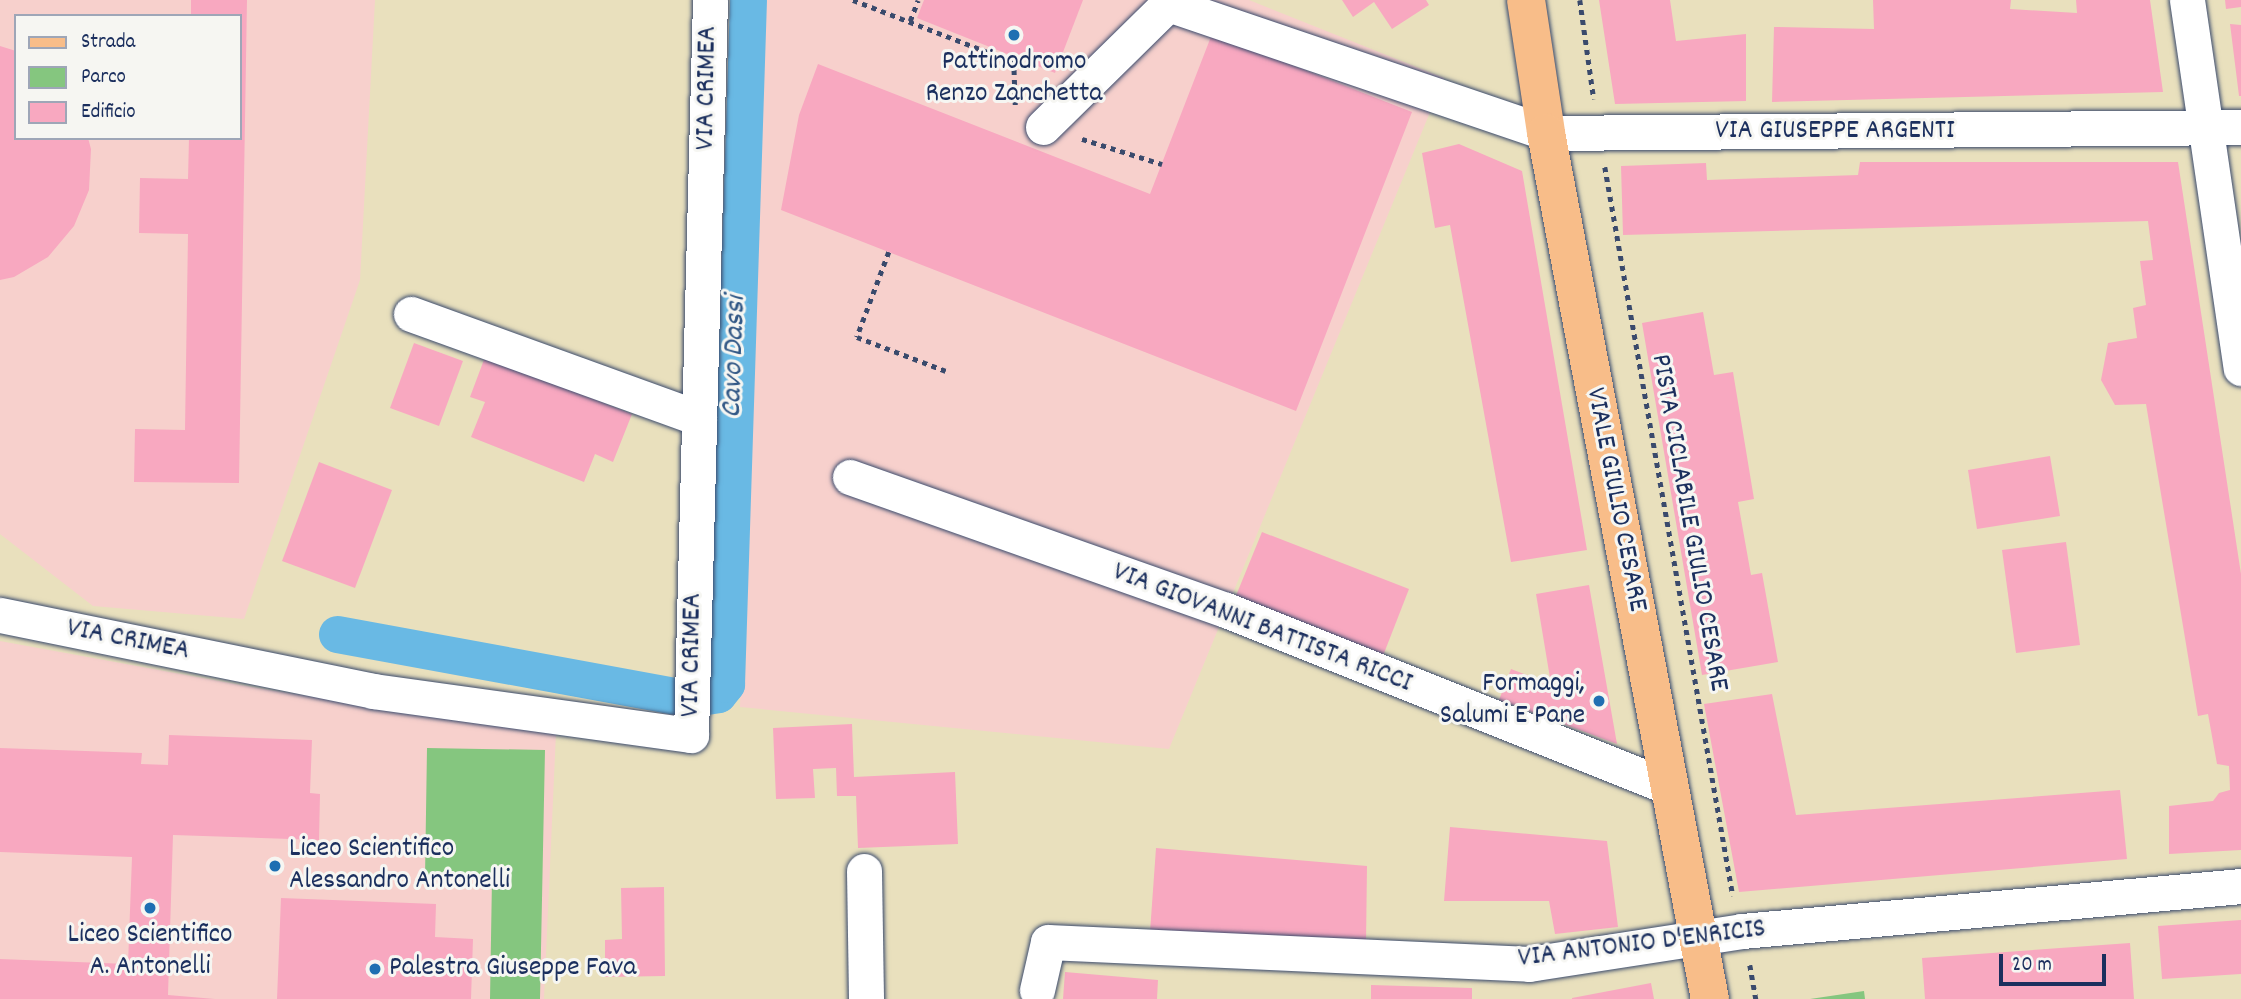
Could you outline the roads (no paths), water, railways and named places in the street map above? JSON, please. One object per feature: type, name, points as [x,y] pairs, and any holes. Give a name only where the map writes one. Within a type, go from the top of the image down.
[{"type":"main road","name":"VIALE GIULIO CESARE","points":[[1526,0],[1546,133],[1710,999]]},
{"type":"street","name":"VIA CRIMEA","points":[[0,615],[373,691],[691,735],[710,0]]},
{"type":"street","points":[[2187,0],[2241,368]]},
{"type":"street","name":"VIA GIUSEPPE ARGENTI","points":[[1043,127],[1168,4],[1546,133],[2241,127]]},
{"type":"street","points":[[411,314],[699,418]]},
{"type":"street","name":"VIA GIOVANNI BATTISTA RICCI","points":[[850,477],[1226,610],[1670,788]]},
{"type":"street","points":[[864,871],[866,999]]},
{"type":"street","name":"VIA ANTONIO D'ENRICIS","points":[[1037,990],[1048,942],[1529,964],[1698,936],[2241,886]]},
{"type":"waterway","name":"Cavo Dassi","points":[[700,697],[718,694],[726,684],[748,0]]},
{"type":"waterway","name":"Cavo Dassi","points":[[337,634],[671,695]]},
{"type":"place","name":"Pattinodromo Renzo Zanchetta","points":[[1014,35]]},
{"type":"place","name":"Formaggi, Salumi E Pane","points":[[1599,701]]},
{"type":"place","name":"Liceo Scientifico Alessandro Antonelli","points":[[275,866]]},
{"type":"place","name":"Liceo Scientifico A. Antonelli","points":[[150,908]]},
{"type":"place","name":"Palestra Giuseppe Fava","points":[[375,969]]}]
